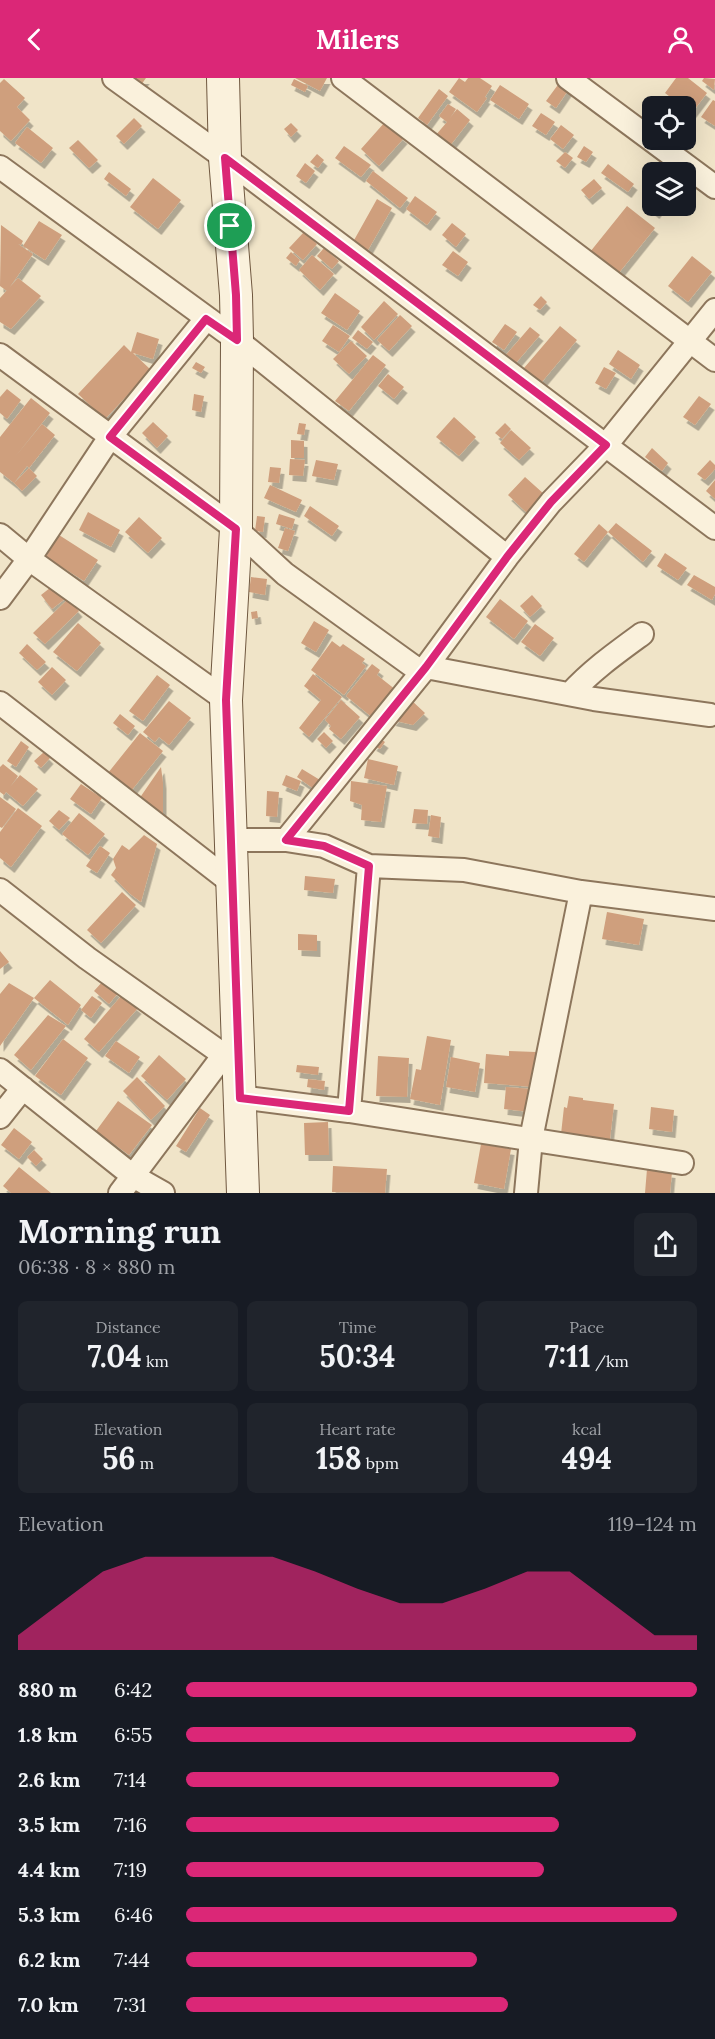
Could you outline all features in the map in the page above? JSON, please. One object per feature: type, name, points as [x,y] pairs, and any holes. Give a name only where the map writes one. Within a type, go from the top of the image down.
[{"type":"street","points":[[114,78],[225,158],[715,528]]},
{"type":"street","points":[[223,78],[225,158],[236,295],[237,340],[236,529],[226,700],[232,840],[231,1061],[240,1098],[243,1193]]},
{"type":"street","points":[[343,78],[715,360]]},
{"type":"street","points":[[568,78],[715,187]]},
{"type":"street","points":[[0,167],[237,340],[507,557]]},
{"type":"street","points":[[286,840],[424,670],[507,557],[551,502],[606,445],[715,310]]},
{"type":"street","points":[[0,598],[29,559],[110,437],[206,319]]},
{"type":"street","points":[[0,355],[236,529],[285,574],[424,670],[710,715]]},
{"type":"street","points":[[0,535],[29,559],[226,700]]},
{"type":"street","points":[[570,694],[604,660],[642,633]]},
{"type":"street","points":[[0,703],[232,884]]},
{"type":"street","points":[[232,840],[286,840],[324,846],[369,866],[464,870],[581,892],[715,909]]},
{"type":"street","points":[[349,1111],[369,866]]},
{"type":"street","points":[[0,890],[87,958],[231,1061]]},
{"type":"street","points":[[526,1193],[531,1139],[581,892]]},
{"type":"street","points":[[126,1184],[231,1061]]},
{"type":"street","points":[[0,1070],[23,1088],[126,1184],[163,1193]]},
{"type":"street","points":[[0,1117],[23,1088]]},
{"type":"street","points":[[240,1098],[349,1111],[682,1163]]},
{"type":"building","points":[[132,78],[146,78],[141,85]]},
{"type":"building","points":[[295,78],[327,78],[320,91]]},
{"type":"building","points":[[459,78],[465,82],[468,78],[480,78],[492,86],[477,112],[449,92]]},
{"type":"building","points":[[676,78],[688,78],[707,93],[696,107],[696,96],[669,96],[665,93]]},
{"type":"building","points":[[704,78],[715,79],[714,90],[702,81]]},
{"type":"building","points":[[4,79],[25,98],[17,107],[30,120],[11,141],[0,131],[0,83]]},
{"type":"building","points":[[294,79],[308,86],[305,92],[291,85]]},
{"type":"building","points":[[560,82],[569,89],[556,108],[546,101]]},
{"type":"building","points":[[500,85],[529,104],[519,119],[490,100]]},
{"type":"building","points":[[439,89],[448,96],[427,125],[418,118]]},
{"type":"building","points":[[713,100],[715,101],[715,126],[701,117]]},
{"type":"building","points":[[448,104],[456,109],[450,118],[457,109],[470,120],[449,147],[435,136],[447,122],[439,116]]},
{"type":"building","points":[[541,113],[555,122],[546,135],[532,126]]},
{"type":"building","points":[[134,118],[142,126],[124,144],[116,136]]},
{"type":"building","points":[[385,122],[404,138],[379,166],[361,149]]},
{"type":"building","points":[[291,123],[298,130],[291,137],[284,129]]},
{"type":"building","points":[[561,125],[574,135],[563,149],[550,139]]},
{"type":"building","points":[[27,127],[53,148],[41,163],[15,143]]},
{"type":"building","points":[[78,140],[98,160],[89,168],[69,148]]},
{"type":"building","points":[[344,146],[371,165],[361,177],[335,158]]},
{"type":"building","points":[[584,146],[593,152],[586,162],[577,157]]},
{"type":"building","points":[[565,152],[573,158],[565,168],[556,161]]},
{"type":"building","points":[[317,154],[324,160],[318,168],[310,162]]},
{"type":"building","points":[[305,163],[315,171],[306,183],[296,176]]},
{"type":"building","points":[[608,164],[634,184],[628,192],[601,173]]},
{"type":"building","points":[[373,171],[408,198],[400,208],[366,181]]},
{"type":"building","points":[[109,172],[131,189],[126,196],[104,179]]},
{"type":"building","points":[[153,178],[181,200],[158,229],[130,207]]},
{"type":"building","points":[[594,179],[602,188],[589,199],[581,190]]},
{"type":"building","points":[[415,196],[437,212],[427,225],[406,209]]},
{"type":"building","points":[[377,199],[392,208],[368,250],[353,242]]},
{"type":"building","points":[[627,206],[655,228],[618,274],[590,252]]},
{"type":"building","points":[[39,221],[62,235],[45,260],[23,246]]},
{"type":"building","points":[[452,223],[466,234],[456,247],[442,235]]},
{"type":"building","points":[[1,225],[23,241],[21,245],[18,244],[33,254],[7,291],[0,286]]},
{"type":"building","points":[[304,232],[317,244],[303,260],[289,248]]},
{"type":"building","points":[[324,248],[339,261],[332,269],[317,256]]},
{"type":"building","points":[[453,251],[468,262],[458,276],[442,265]]},
{"type":"building","points":[[291,252],[300,260],[296,266],[286,258]]},
{"type":"building","points":[[312,255],[334,274],[320,290],[299,270]]},
{"type":"building","points":[[692,256],[712,272],[688,302],[668,286]]},
{"type":"building","points":[[18,278],[41,296],[11,329],[0,322],[0,298]]},
{"type":"building","points":[[335,293],[360,311],[347,330],[321,313]]},
{"type":"building","points":[[541,296],[547,302],[540,310],[533,305]]},
{"type":"building","points":[[384,301],[398,314],[374,340],[361,327]]},
{"type":"building","points":[[400,315],[412,326],[389,351],[377,340]]},
{"type":"building","points":[[505,324],[517,332],[504,350],[492,342]]},
{"type":"building","points":[[333,325],[350,336],[339,352],[322,341]]},
{"type":"building","points":[[560,326],[577,340],[541,383],[524,368]]},
{"type":"building","points":[[530,327],[540,335],[515,364],[505,356]]},
{"type":"building","points":[[358,330],[373,342],[367,349],[352,338]]},
{"type":"building","points":[[137,332],[159,339],[153,359],[133,353],[151,370],[105,419],[78,394],[124,345],[131,352]]},
{"type":"building","points":[[351,341],[367,356],[349,374],[333,359]]},
{"type":"building","points":[[618,350],[640,365],[631,379],[609,364]]},
{"type":"building","points":[[373,355],[386,365],[349,411],[335,401]]},
{"type":"building","points":[[196,362],[205,367],[201,373],[192,368]]},
{"type":"building","points":[[604,367],[616,373],[606,389],[595,383]]},
{"type":"building","points":[[388,374],[404,387],[394,399],[378,386]]},
{"type":"building","points":[[7,389],[21,400],[7,419],[0,413],[0,397]]},
{"type":"building","points":[[194,394],[204,396],[201,412],[192,410]]},
{"type":"building","points":[[699,396],[711,404],[695,425],[683,417]]},
{"type":"building","points":[[31,398],[50,413],[15,457],[42,424],[55,435],[14,483],[0,472],[0,437]]},
{"type":"building","points":[[454,417],[476,437],[459,456],[436,437]]},
{"type":"building","points":[[153,422],[168,436],[157,448],[142,433]]},
{"type":"building","points":[[299,423],[306,424],[304,435],[297,434]]},
{"type":"building","points":[[505,423],[511,429],[502,439],[495,433]]},
{"type":"building","points":[[511,430],[531,448],[519,460],[500,443]]},
{"type":"building","points":[[291,440],[304,441],[304,458],[291,458]]},
{"type":"building","points":[[652,448],[668,463],[662,471],[645,457]]},
{"type":"building","points":[[290,459],[305,460],[303,476],[289,475]]},
{"type":"building","points":[[316,460],[338,464],[334,480],[312,476]]},
{"type":"building","points":[[710,460],[715,465],[715,469],[705,480],[697,474]]},
{"type":"building","points":[[270,467],[281,468],[279,483],[268,482]]},
{"type":"building","points":[[29,468],[37,476],[22,491],[14,483]]},
{"type":"building","points":[[525,477],[544,494],[527,513],[508,495]]},
{"type":"building","points":[[715,480],[715,499],[706,491]]},
{"type":"building","points":[[270,485],[302,500],[296,512],[264,498]]},
{"type":"building","points":[[310,506],[339,526],[332,536],[304,516]]},
{"type":"building","points":[[88,512],[120,530],[111,547],[79,530]]},
{"type":"building","points":[[279,514],[295,519],[292,529],[276,524]]},
{"type":"building","points":[[257,516],[265,517],[263,532],[255,531]]},
{"type":"building","points":[[139,517],[162,538],[148,553],[125,532]]},
{"type":"building","points":[[616,523],[652,551],[643,562],[608,532]]},
{"type":"building","points":[[599,524],[608,532],[584,562],[574,554]]},
{"type":"building","points":[[285,528],[295,531],[288,551],[278,548]]},
{"type":"building","points":[[59,535],[98,560],[84,581],[46,557]]},
{"type":"building","points":[[665,553],[687,568],[678,580],[657,566]]},
{"type":"building","points":[[694,575],[715,587],[712,600],[687,585]]},
{"type":"building","points":[[251,577],[267,579],[265,595],[249,592]]},
{"type":"building","points":[[55,584],[66,598],[52,609],[41,595]]},
{"type":"building","points":[[532,595],[542,606],[530,617],[520,606]]},
{"type":"building","points":[[68,599],[79,611],[45,644],[33,633]]},
{"type":"building","points":[[500,599],[528,621],[514,639],[486,617]]},
{"type":"building","points":[[257,611],[258,618],[252,619],[251,612]]},
{"type":"building","points":[[314,621],[329,630],[316,652],[301,643]]},
{"type":"building","points":[[78,623],[101,643],[77,671],[53,652]]},
{"type":"building","points":[[535,624],[554,638],[540,656],[521,642]]},
{"type":"building","points":[[332,641],[340,647],[343,644],[365,659],[362,663],[366,666],[344,695],[311,670]]},
{"type":"building","points":[[27,644],[46,662],[37,670],[19,653]]},
{"type":"building","points":[[372,664],[380,670],[377,675],[396,690],[373,718],[346,696]]},
{"type":"building","points":[[52,667],[66,680],[52,695],[38,682]]},
{"type":"building","points":[[313,674],[342,697],[309,737],[299,728],[321,700],[304,686]]},
{"type":"building","points":[[157,675],[170,685],[143,721],[129,711]]},
{"type":"building","points":[[410,699],[425,713],[413,725],[392,720]]},
{"type":"building","points":[[341,700],[360,717],[341,739],[329,729],[331,726],[325,720]]},
{"type":"building","points":[[169,701],[191,718],[169,745],[159,737],[155,742],[143,732]]},
{"type":"building","points":[[120,714],[135,726],[128,735],[113,723]]},
{"type":"building","points":[[324,732],[333,741],[326,748],[317,739]]},
{"type":"building","points":[[140,733],[163,751],[131,791],[108,773]]},
{"type":"building","points":[[378,737],[385,742],[380,749],[373,745]]},
{"type":"building","points":[[21,741],[29,747],[16,767],[7,761]]},
{"type":"building","points":[[44,752],[50,758],[41,768],[34,761]]},
{"type":"building","points":[[368,759],[398,766],[394,785],[364,778]]},
{"type":"building","points":[[3,764],[18,776],[10,787],[20,775],[38,789],[23,806],[6,792],[4,795],[0,792],[0,767]]},
{"type":"building","points":[[161,767],[163,783],[163,818],[139,799]]},
{"type":"building","points":[[302,769],[320,780],[314,789],[297,777]]},
{"type":"building","points":[[286,775],[301,781],[297,791],[282,785]]},
{"type":"building","points":[[351,781],[387,786],[381,822],[361,820],[362,805],[350,801]]},
{"type":"building","points":[[81,784],[102,798],[91,814],[70,799]]},
{"type":"building","points":[[267,791],[279,792],[277,817],[266,816]]},
{"type":"building","points":[[0,797],[16,809],[2,828],[0,827]]},
{"type":"building","points":[[18,808],[42,826],[11,867],[0,858],[0,832]]},
{"type":"building","points":[[414,809],[428,810],[427,824],[412,823]]},
{"type":"building","points":[[59,810],[70,818],[59,830],[49,821]]},
{"type":"building","points":[[79,813],[105,834],[88,855],[62,834]]},
{"type":"building","points":[[431,815],[441,817],[439,838],[428,836]]},
{"type":"building","points":[[144,835],[157,844],[141,902],[111,875],[116,868],[113,859],[122,845],[129,850]]},
{"type":"building","points":[[100,846],[110,853],[97,873],[86,866]]},
{"type":"building","points":[[305,876],[335,879],[333,893],[304,890]]},
{"type":"building","points":[[122,892],[136,905],[101,943],[87,930]]},
{"type":"building","points":[[607,912],[644,919],[639,945],[602,939]]},
{"type":"building","points":[[298,934],[317,935],[317,951],[298,950]]},
{"type":"building","points":[[0,951],[9,962],[0,969]]},
{"type":"building","points":[[50,980],[81,1005],[68,1025],[34,998]]},
{"type":"building","points":[[103,981],[118,993],[109,1004],[94,991]]},
{"type":"building","points":[[9,983],[34,998],[0,1046],[0,994]]},
{"type":"building","points":[[122,995],[138,1008],[99,1052],[84,1039]]},
{"type":"building","points":[[92,996],[102,1003],[91,1018],[81,1010]]},
{"type":"building","points":[[48,1015],[66,1026],[31,1070],[14,1055]]},
{"type":"building","points":[[427,1036],[451,1040],[440,1105],[410,1099],[416,1069],[421,1070]]},
{"type":"building","points":[[63,1039],[88,1058],[61,1095],[35,1076]]},
{"type":"building","points":[[116,1041],[140,1057],[129,1073],[105,1056]]},
{"type":"building","points":[[509,1051],[536,1052],[533,1087],[484,1083],[486,1054],[509,1056]]},
{"type":"building","points":[[159,1055],[186,1079],[167,1100],[141,1076]]},
{"type":"building","points":[[378,1056],[409,1058],[407,1097],[376,1096]]},
{"type":"building","points":[[451,1057],[480,1063],[475,1092],[446,1087]]},
{"type":"building","points":[[297,1065],[319,1067],[318,1075],[296,1072]]},
{"type":"building","points":[[137,1077],[165,1106],[151,1120],[123,1091]]},
{"type":"building","points":[[308,1079],[325,1081],[324,1090],[307,1087]]},
{"type":"building","points":[[506,1087],[532,1089],[530,1112],[504,1109]]},
{"type":"building","points":[[569,1096],[614,1104],[610,1139],[561,1134],[564,1107],[567,1108]]},
{"type":"building","points":[[118,1101],[152,1125],[129,1155],[96,1131]]},
{"type":"building","points":[[651,1107],[674,1110],[672,1132],[649,1129]]},
{"type":"building","points":[[200,1108],[210,1115],[186,1152],[176,1146]]},
{"type":"building","points":[[328,1122],[329,1155],[305,1155],[304,1123]]},
{"type":"building","points":[[14,1128],[32,1142],[19,1159],[1,1145]]},
{"type":"building","points":[[481,1144],[511,1149],[504,1189],[474,1183]]},
{"type":"building","points":[[34,1150],[43,1159],[36,1166],[27,1157]]},
{"type":"building","points":[[333,1166],[387,1169],[385,1193],[332,1192]]},
{"type":"building","points":[[19,1167],[51,1193],[11,1193],[3,1186]]},
{"type":"building","points":[[647,1169],[672,1172],[670,1193],[645,1193]]},
{"type":"route","points":[[225,158],[606,445],[551,502],[507,557],[426,667],[286,840],[324,846],[369,866],[349,1111],[240,1098],[226,700],[236,529],[110,437],[206,319],[237,340],[230,226],[225,158]]}]
